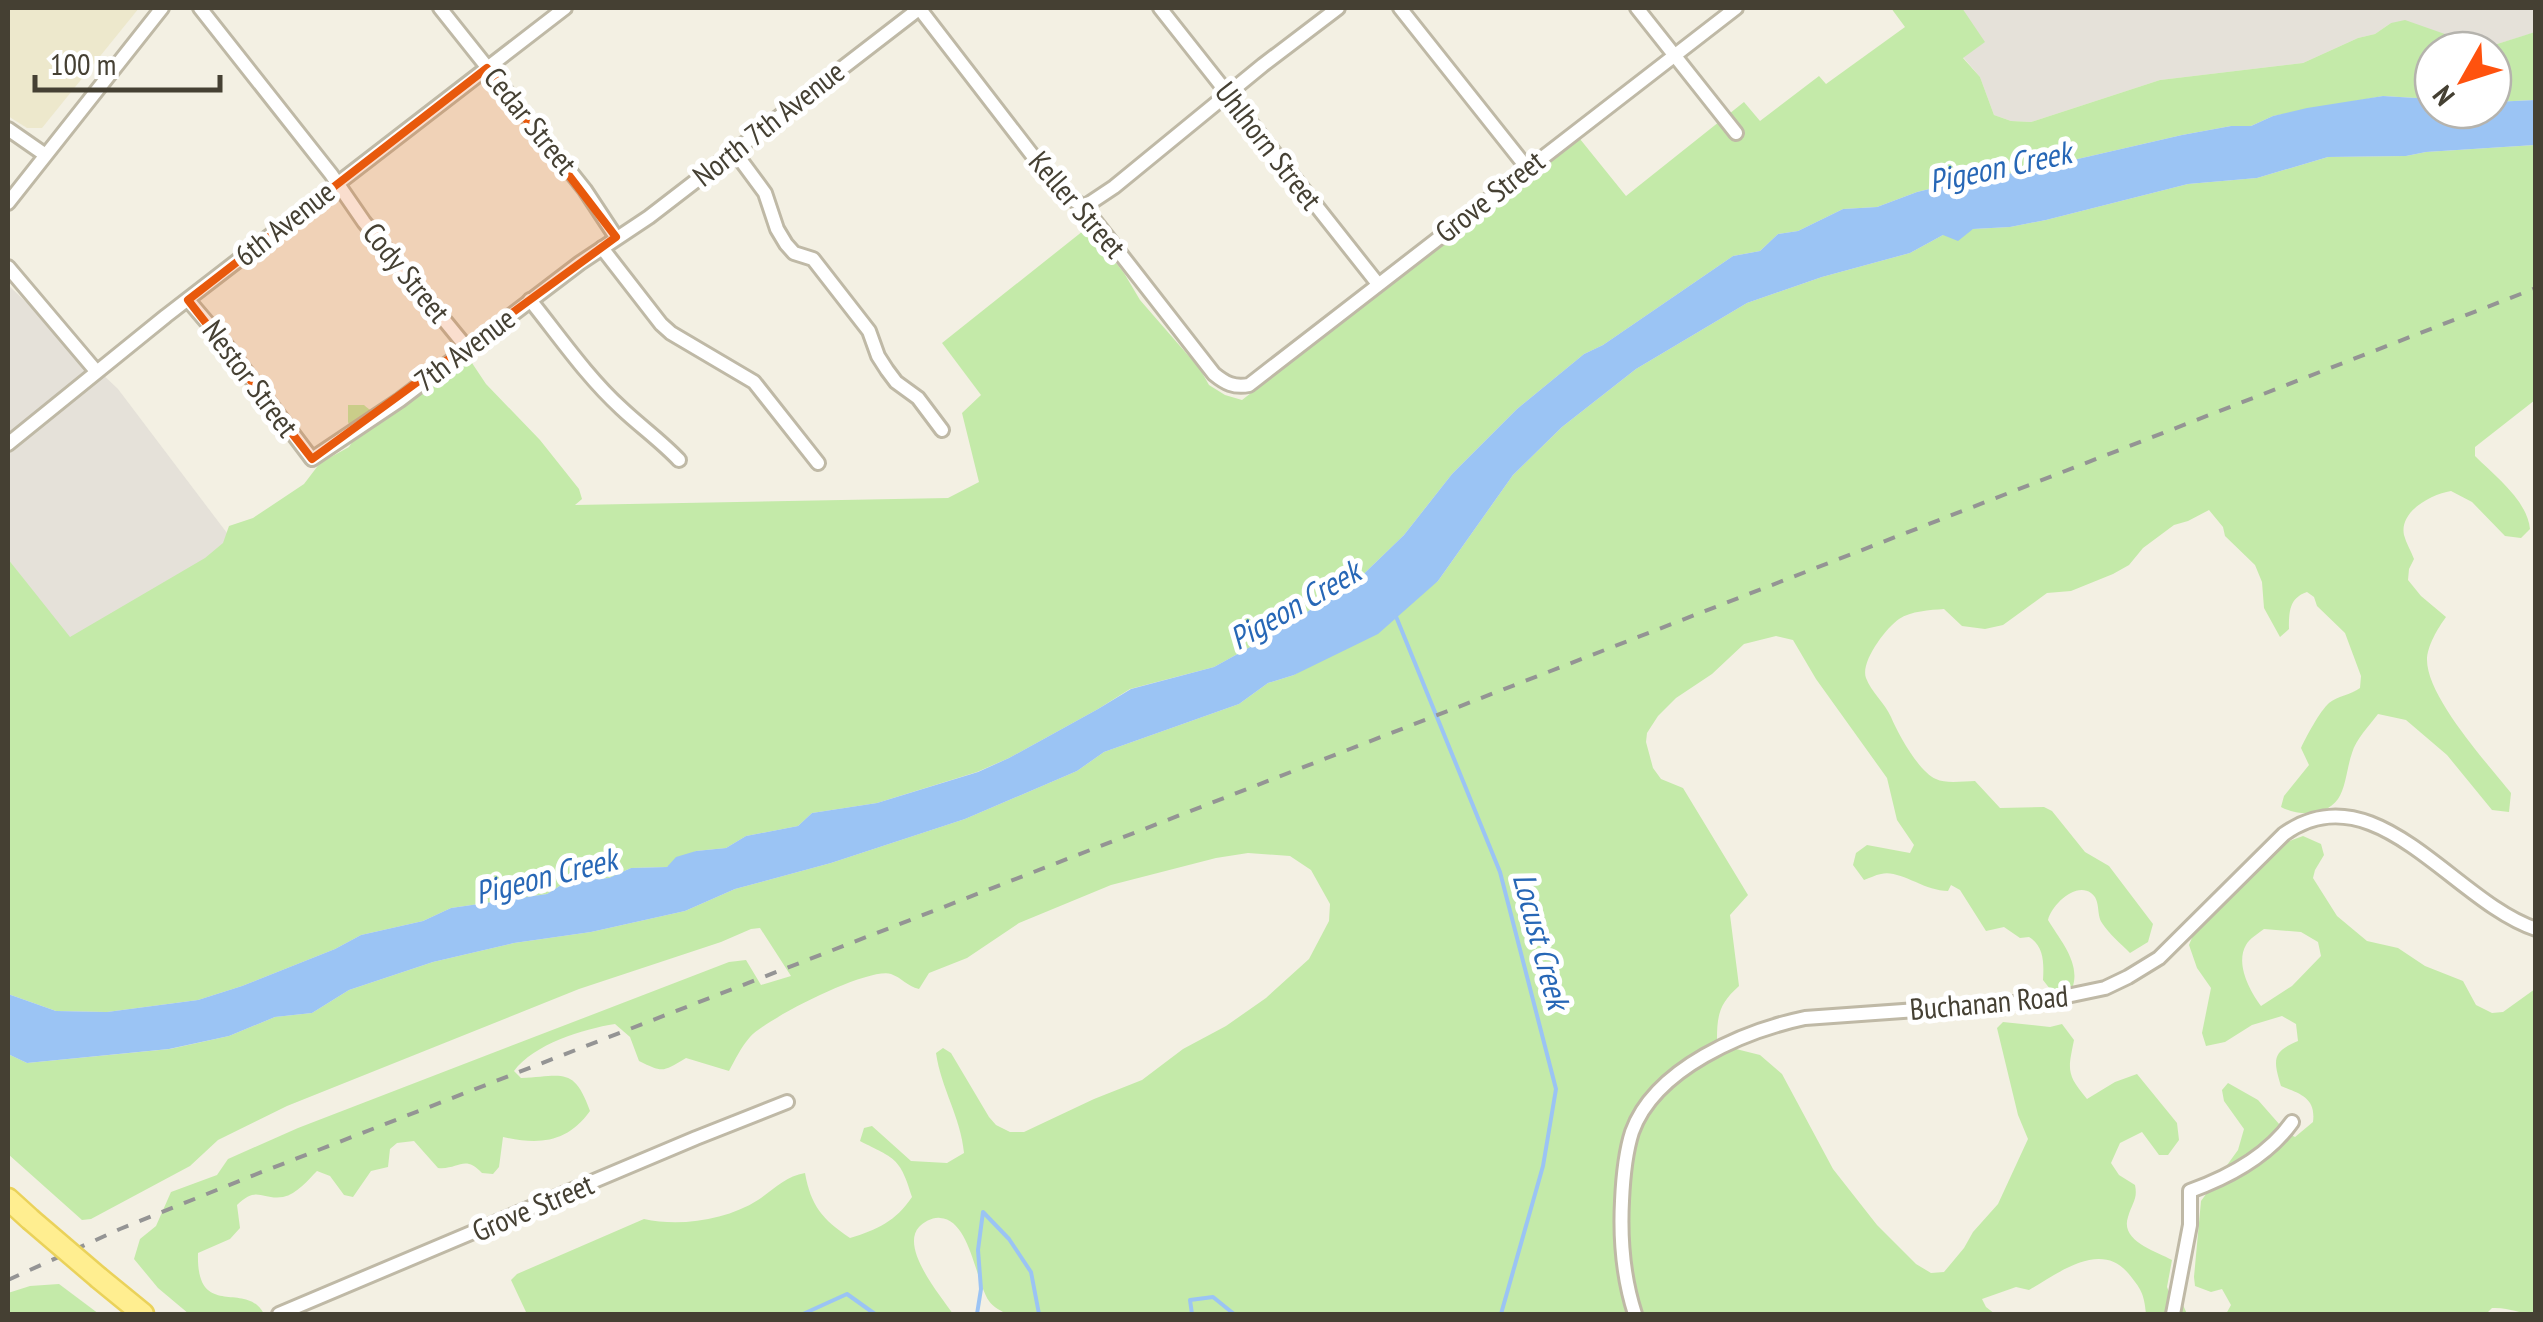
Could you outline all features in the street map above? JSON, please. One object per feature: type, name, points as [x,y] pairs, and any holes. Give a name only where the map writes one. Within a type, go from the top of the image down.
[{"type":"main road","points":[[8,1199],[143,1314]]},
{"type":"street","points":[[8,203],[162,8]]},
{"type":"street","name":"Cody Street","points":[[200,8],[364,222],[467,348]]},
{"type":"street","name":"Cedar Street","points":[[440,8],[584,190],[616,237]]},
{"type":"street","name":"6th Avenue","points":[[8,444],[96,371],[565,8]]},
{"type":"street","name":"Uhlhorn Street","points":[[1160,8],[1378,284]]},
{"type":"street","points":[[1084,207],[1338,8]]},
{"type":"street","points":[[1400,8],[1527,168]]},
{"type":"street","points":[[1636,8],[1736,133]]},
{"type":"street","name":"Grove Street","points":[[1244,386],[1736,8]]},
{"type":"street","name":"North 7th Avenue","points":[[616,237],[649,217],[923,9]]},
{"type":"street","name":"Keller Street","points":[[923,9],[1033,156],[1066,196],[1084,207],[1214,374],[1231,385],[1244,386]]},
{"type":"street","points":[[8,129],[44,154]]},
{"type":"street","points":[[734,152],[765,194],[786,244],[794,253],[813,260],[869,332],[878,356],[896,382],[918,398],[942,430]]},
{"type":"street","name":"7th Avenue","points":[[312,459],[400,400],[616,237]]},
{"type":"street","points":[[602,248],[671,333],[754,382],[818,463]]},
{"type":"street","points":[[8,267],[96,371]]},
{"type":"street","name":"Nestor Street","points":[[188,300],[312,459]]},
{"type":"street","points":[[530,300],[598,384],[679,460]]},
{"type":"street","name":"Buchanan Road","points":[[1635,1314],[1623,1268],[1621,1237],[1626,1155],[1632,1132],[1654,1096],[1735,1039],[1805,1018],[2051,1000],[2105,988],[2159,958],[2284,834],[2300,824],[2329,816],[2359,818],[2387,830],[2493,906],[2536,929]]},
{"type":"street","name":"Grove Street","points":[[280,1314],[787,1102]]},
{"type":"street","points":[[2173,1314],[2190,1225],[2190,1190],[2231,1174],[2283,1135],[2292,1122]]},
{"type":"highlighted area","points":[[487,68],[616,237],[312,459],[188,300]]},
{"type":"shaded area","points":[[8,8],[139,8],[42,128],[27,128],[8,116]]},
{"type":"shaded area","points":[[1962,8],[2535,8],[2536,32],[2513,39],[2513,30],[2418,30],[2391,23],[2375,34],[2303,63],[2160,80],[2031,122],[1994,115],[1980,77],[1963,57]]},
{"type":"shaded area","points":[[8,285],[118,389],[233,541],[82,655],[8,559]]},
{"type":"green space","points":[[1891,8],[1962,8],[1985,42],[1963,58],[1980,77],[1994,115],[2031,122],[2160,80],[2303,63],[2375,34],[2391,23],[2405,20],[2433,30],[2413,30],[2413,98],[2383,96],[2273,116],[2251,126],[2182,135],[2026,171],[1966,180],[1877,207],[1843,209],[1798,231],[1778,234],[1760,251],[1733,256],[1584,354],[1517,409],[1452,474],[1404,535],[1345,592],[1214,667],[1130,689],[977,772],[877,803],[812,813],[798,826],[746,836],[726,848],[696,851],[667,867],[631,868],[609,878],[566,882],[547,894],[451,908],[423,921],[361,935],[335,949],[198,1000],[107,1012],[56,1011],[8,994],[8,559],[70,637],[205,558],[223,543],[229,526],[253,518],[304,484],[320,463],[349,447],[355,437],[348,422],[348,405],[364,405],[374,412],[394,411],[440,374],[470,360],[486,384],[540,440],[579,489],[582,499],[575,505],[948,498],[979,482],[962,413],[981,395],[942,343],[1088,227],[1140,300],[1200,369],[1209,385],[1242,400],[1580,139],[1626,196],[1744,102],[1760,121],[1819,76],[1826,84],[1905,27]]},
{"type":"green space","points":[[2535,32],[2535,100],[2513,101],[2513,39]]},
{"type":"green space","points":[[2535,145],[2535,400],[2475,447],[2475,456],[2517,498],[2530,529],[2521,538],[2505,536],[2472,502],[2451,491],[2418,505],[2404,526],[2414,559],[2408,580],[2446,617],[2429,649],[2430,675],[2460,729],[2511,793],[2509,812],[2492,810],[2447,755],[2406,720],[2378,714],[2354,748],[2343,789],[2333,805],[2311,813],[2281,807],[2284,796],[2309,765],[2301,748],[2314,724],[2329,703],[2360,688],[2361,676],[2345,633],[2307,592],[2293,602],[2289,629],[2280,637],[2264,608],[2262,582],[2255,565],[2225,536],[2223,527],[2209,510],[2174,525],[2143,548],[2129,565],[2113,574],[2071,591],[2047,593],[2003,625],[1985,629],[1962,626],[1944,609],[1904,616],[1881,637],[1867,663],[1868,683],[1910,752],[1929,775],[1945,781],[1975,781],[2000,808],[2044,807],[2052,811],[2085,852],[2109,866],[2153,924],[2148,942],[2130,953],[2102,923],[2091,893],[2078,890],[2065,897],[2048,920],[2071,960],[2073,986],[2050,989],[2043,980],[2038,945],[2004,927],[1986,931],[1960,890],[1951,885],[1948,891],[1939,890],[1888,873],[1864,880],[1853,865],[1856,853],[1867,845],[1910,853],[1914,845],[1897,820],[1887,778],[1793,640],[1776,636],[1744,644],[1712,674],[1676,698],[1647,733],[1653,768],[1661,779],[1683,788],[1748,895],[1730,915],[1739,986],[1721,1010],[1717,1039],[1724,1046],[1760,1055],[1782,1074],[1833,1169],[1877,1225],[1916,1264],[1931,1273],[1944,1272],[1998,1204],[2028,1139],[2018,1115],[1997,1028],[2003,1022],[2050,1027],[2062,1024],[2074,1040],[2072,1077],[2087,1099],[2137,1074],[2177,1123],[2179,1140],[2168,1155],[2159,1155],[2142,1132],[2120,1143],[2111,1163],[2119,1175],[2135,1185],[2129,1233],[2172,1260],[2167,1287],[2170,1295],[2180,1298],[2187,1314],[2146,1314],[2136,1283],[2117,1264],[2105,1259],[2078,1263],[2029,1290],[2016,1287],[1982,1299],[1995,1314],[1008,1314],[989,1301],[958,1229],[950,1221],[937,1218],[919,1227],[914,1247],[924,1271],[953,1314],[526,1312],[511,1280],[517,1274],[644,1219],[688,1222],[732,1213],[805,1173],[819,1211],[850,1238],[885,1224],[912,1197],[900,1166],[860,1141],[864,1128],[872,1126],[911,1161],[947,1163],[964,1153],[936,1053],[943,1048],[951,1053],[989,1117],[1010,1132],[1024,1132],[1142,1080],[1183,1049],[1266,998],[1309,959],[1329,921],[1330,904],[1311,870],[1290,856],[1248,853],[1216,858],[1111,885],[1019,923],[967,958],[929,973],[919,989],[891,974],[840,986],[760,1029],[744,1045],[729,1071],[686,1058],[667,1068],[654,1068],[639,1061],[630,1037],[615,1024],[560,1039],[534,1053],[514,1071],[521,1078],[557,1076],[572,1080],[590,1111],[572,1130],[551,1139],[503,1137],[499,1167],[493,1174],[482,1173],[470,1164],[438,1168],[414,1141],[397,1143],[390,1149],[388,1167],[371,1171],[353,1197],[344,1195],[330,1176],[317,1171],[288,1195],[255,1194],[237,1205],[240,1228],[230,1239],[198,1253],[200,1274],[205,1287],[213,1293],[246,1299],[264,1314],[189,1314],[158,1288],[134,1259],[140,1239],[156,1226],[171,1192],[217,1175],[228,1159],[298,1128],[729,962],[746,960],[761,985],[791,976],[760,928],[579,989],[287,1106],[218,1140],[190,1166],[91,1219],[82,1220],[8,1154],[8,1054],[27,1063],[170,1049],[229,1036],[275,1017],[312,1013],[349,990],[433,962],[685,911],[735,889],[831,863],[965,819],[1077,771],[1104,752],[1239,704],[1268,683],[1294,675],[1438,581],[1513,475],[1562,427],[1636,369],[1747,303],[1910,253],[1943,235],[2046,220],[2188,184],[2257,178],[2328,157],[2406,156]]},
{"type":"green space","points":[[2303,836],[2321,844],[2324,855],[2313,878],[2337,916],[2367,941],[2398,948],[2425,966],[2463,981],[2476,1005],[2492,1013],[2503,1012],[2535,989],[2535,1314],[2492,1308],[2486,1314],[2226,1314],[2231,1305],[2222,1289],[2211,1292],[2195,1286],[2201,1201],[2238,1150],[2244,1129],[2224,1101],[2222,1090],[2228,1083],[2258,1100],[2295,1137],[2313,1122],[2309,1102],[2281,1086],[2277,1070],[2279,1053],[2298,1041],[2296,1024],[2282,1016],[2252,1025],[2225,1042],[2206,1046],[2202,1033],[2211,988],[2197,968],[2189,945],[2198,923],[2228,900],[2284,843]],"holes":[[[2264,929],[2301,932],[2318,942],[2321,956],[2292,986],[2261,1006],[2243,969],[2246,945]]]},
{"type":"green space","points":[[59,1284],[99,1314],[8,1314],[8,1293],[30,1286]]},
{"type":"water","points":[[2383,96],[2413,98],[2413,130],[2513,130],[2513,101],[2535,100],[2535,145],[2406,156],[2328,157],[2257,178],[2188,184],[2046,220],[1973,229],[1958,241],[1943,235],[1910,253],[1747,303],[1636,369],[1562,427],[1513,475],[1438,581],[1378,634],[1294,675],[1268,683],[1239,704],[1104,752],[1077,771],[965,819],[831,863],[735,889],[685,911],[433,962],[349,990],[312,1013],[275,1017],[229,1036],[169,1049],[27,1063],[8,1054],[8,994],[56,1011],[107,1012],[198,1000],[335,949],[361,935],[423,921],[451,908],[547,894],[566,882],[609,878],[631,868],[667,867],[676,857],[726,848],[746,836],[798,826],[812,813],[877,803],[978,772],[1131,689],[1214,667],[1345,592],[1404,535],[1452,474],[1517,409],[1584,354],[1733,256],[1760,251],[1778,234],[1798,231],[1843,209],[1877,207],[1966,180],[2026,171],[2182,135],[2251,126],[2307,108]]},
{"type":"waterway","name":"Locust Creek","points":[[1395,614],[1500,872],[1556,1089],[1543,1166],[1501,1314]]},
{"type":"waterway","name":"Locust Creek","points":[[977,1314],[983,1212],[1009,1239],[1031,1272],[1039,1314]]},
{"type":"waterway","name":"Locust Creek","points":[[803,1314],[847,1294],[875,1314]]},
{"type":"waterway","name":"Locust Creek","points":[[1192,1314],[1190,1300],[1213,1297],[1234,1314]]},
{"type":"railway","points":[[8,1280],[249,1177],[2536,288]]},
{"type":"water label","name":"Pigeon Creek","points":[[2000,167]]},
{"type":"water label","name":"Pigeon Creek","points":[[1295,605]]},
{"type":"water label","name":"Pigeon Creek","points":[[546,876]]}]
